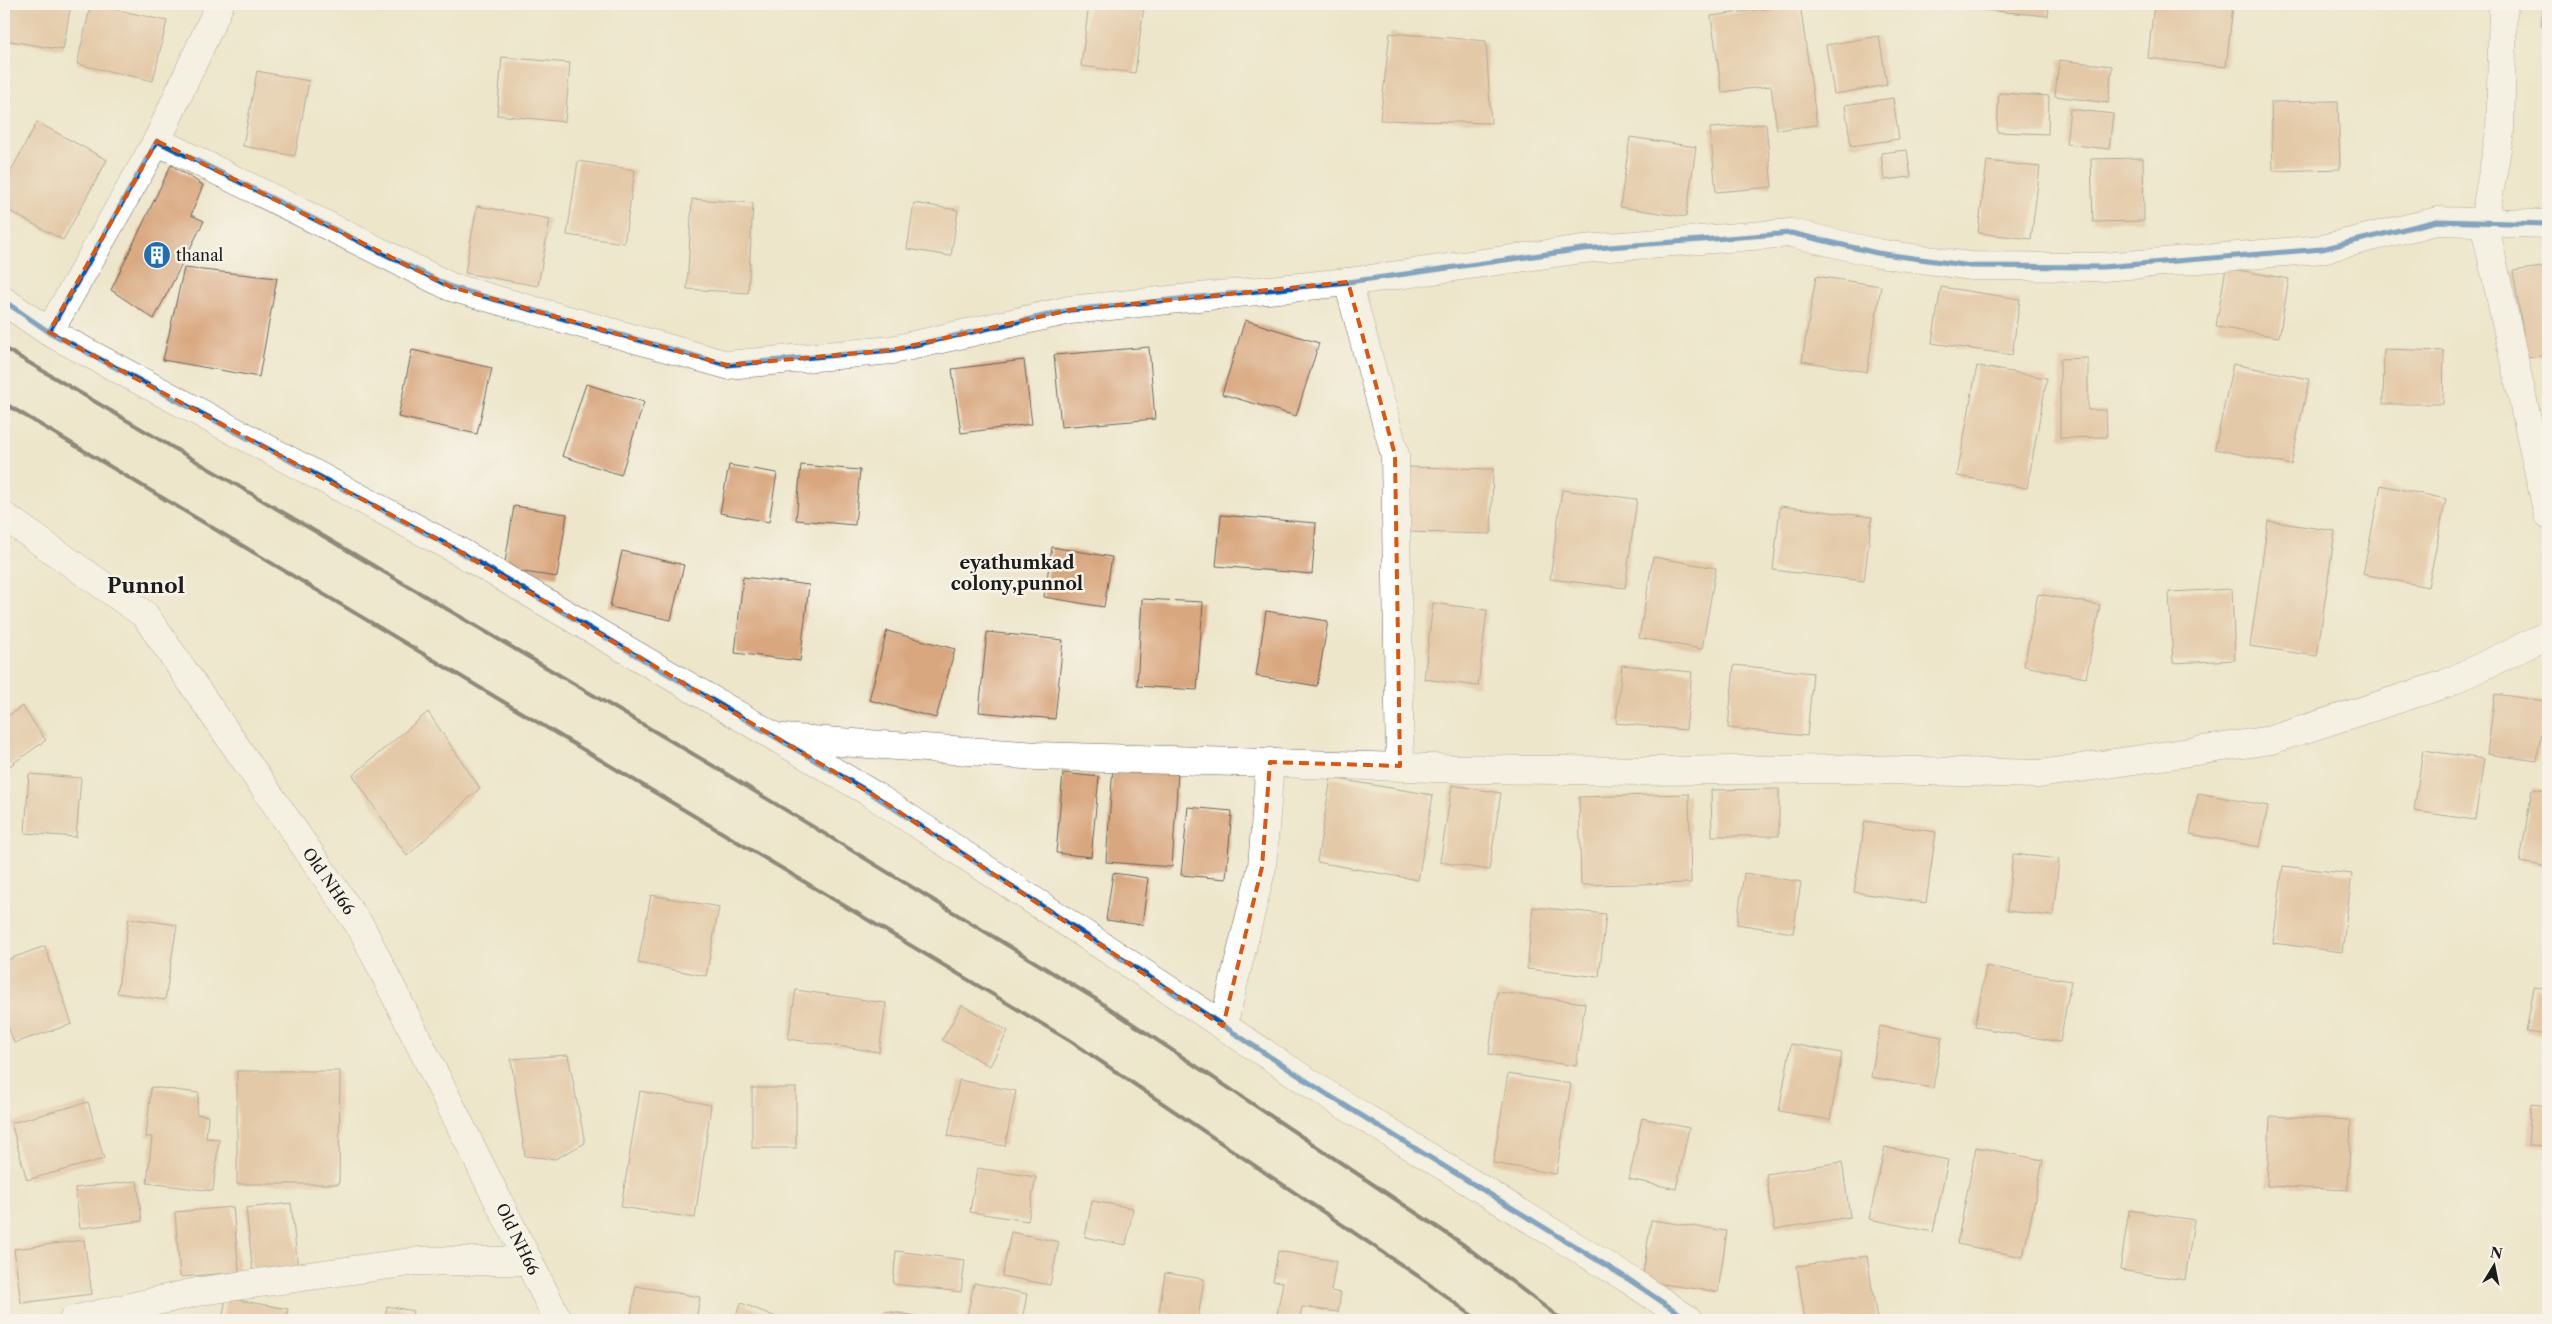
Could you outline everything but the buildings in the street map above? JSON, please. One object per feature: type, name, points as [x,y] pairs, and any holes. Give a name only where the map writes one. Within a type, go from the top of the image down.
[{"type":"street","points":[[49,332],[157,141],[220,4]]},
{"type":"street","points":[[2503,4],[2500,132],[2484,222],[2548,516]]},
{"type":"street","points":[[157,141],[451,287],[727,365],[892,350],[1070,310],[1348,282],[1583,249],[1792,233],[1877,252],[1971,266],[2103,267],[2322,249],[2437,221],[2548,224]]},
{"type":"street","points":[[1348,282],[1395,455],[1400,766]]},
{"type":"street","points":[[4,301],[49,332],[455,549],[872,794],[1328,1096],[1628,1279],[1689,1320]]},
{"type":"street","name":"Old NH66","points":[[4,516],[145,615],[362,929],[558,1320]]},
{"type":"street","points":[[776,738],[1037,756],[1643,772],[1841,769],[2040,774],[2271,740],[2445,684],[2548,635]]},
{"type":"street","points":[[1223,1026],[1262,867],[1270,762]]},
{"type":"street","points":[[73,1320],[201,1291],[418,1261],[529,1261]]},
{"type":"highlighted area","points":[[157,141],[451,287],[727,365],[892,350],[1070,310],[1348,282],[1395,455],[1400,766],[1270,762],[1262,867],[1223,1026],[872,794],[455,549],[49,332]]},
{"type":"railway","points":[[4,348],[710,764],[1094,998],[1464,1245],[1562,1320]]},
{"type":"railway","points":[[4,403],[1072,1042],[1418,1276],[1478,1320]]},
{"type":"cycle path","points":[[4,301],[49,332],[157,141],[451,287],[727,365],[892,350],[1070,310],[1348,282],[1583,249],[1791,233],[1877,253],[1971,266],[2103,267],[2322,249],[2437,221],[2548,224]]},
{"type":"cycle path","points":[[49,332],[455,549],[872,794],[1328,1095],[1628,1279],[1689,1320]]},
{"type":"place","name":"thanal","points":[[157,255]]},
{"type":"district","name":"eyathumkad colony,punnol","points":[[1017,573]]},
{"type":"district","name":"Punnol","points":[[146,586]]}]
